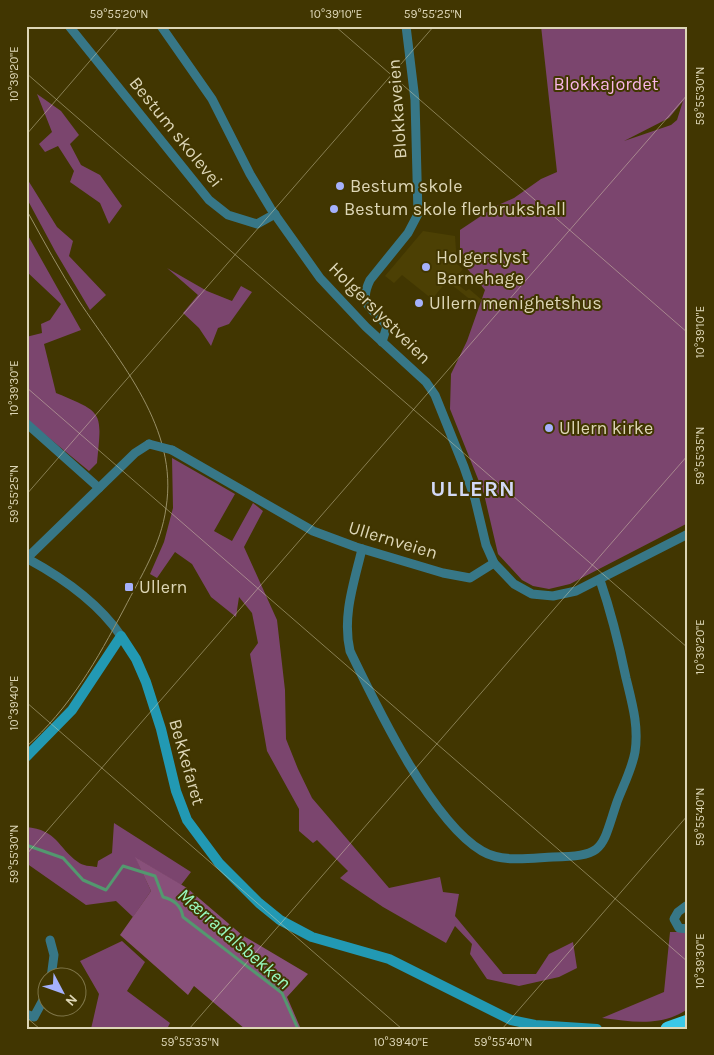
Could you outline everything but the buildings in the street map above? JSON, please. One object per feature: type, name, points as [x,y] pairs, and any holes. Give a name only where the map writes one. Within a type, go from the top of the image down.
[{"type":"highway","points":[[668,1029],[688,1022]]},
{"type":"street","name":"Bestum skolevei","points":[[70,26],[209,200],[228,215],[257,224],[275,214]]},
{"type":"street","name":"Holgerslystveien","points":[[161,26],[212,98],[250,174],[275,214],[320,278],[382,342],[426,382],[435,395],[464,466],[475,499],[486,545],[494,563]]},
{"type":"street","name":"Blokkaveien","points":[[382,342],[387,326],[368,307],[364,297],[365,289],[370,280],[408,233],[418,214],[415,100],[406,26]]},
{"type":"street","points":[[26,423],[99,488]]},
{"type":"street","name":"Ullernveien","points":[[27,559],[99,488],[143,447],[149,444],[172,450],[298,523],[327,537],[443,573],[470,578],[494,563]]},
{"type":"street","points":[[494,563],[514,584],[532,594],[553,596],[576,591],[600,580],[688,534]]},
{"type":"street","points":[[362,549],[348,604],[347,638],[350,651],[410,766],[448,819],[459,833],[482,851],[503,857],[574,857],[589,855],[597,850],[605,836],[634,754],[635,716],[613,617],[600,580]]},
{"type":"street","name":"Bekkefaret","points":[[27,559],[72,586],[92,602],[122,636],[136,659],[146,682],[161,729],[176,791],[187,820],[219,863],[238,884],[280,920],[312,937],[389,959],[450,988],[494,1014],[511,1020],[535,1025],[597,1029]]},
{"type":"street","points":[[26,757],[72,710],[122,636]]},
{"type":"street","points":[[688,896],[687,907],[678,912],[674,920],[679,928],[688,929]]},
{"type":"street","points":[[50,940],[54,955],[52,968]]},
{"type":"street","points":[[26,1014],[34,1017],[38,1010]]},
{"type":"shaded area","name":"Holgerslyst Barnehage","points":[[423,231],[455,236],[457,264],[463,269],[456,277],[458,280],[456,283],[466,291],[469,289],[482,300],[477,305],[447,281],[432,299],[402,275],[394,283],[385,276]]},
{"type":"shaded area","points":[[135,857],[187,888],[242,935],[308,974],[287,997],[300,1027],[311,1029],[245,1029],[194,986],[188,995],[120,935],[151,891]]},
{"type":"green space","name":"Blokkajordet","points":[[541,26],[688,26],[688,523],[570,584],[549,589],[533,586],[522,580],[498,554],[484,494],[450,409],[451,374],[467,341],[485,290],[460,260],[460,230],[496,206],[514,198],[541,179],[557,172]],"holes":[[[683,101],[677,120],[671,125],[624,141],[669,118]]]},
{"type":"green space","points":[[37,94],[61,111],[79,135],[70,144],[81,165],[100,175],[122,206],[109,224],[100,203],[70,182],[74,171],[58,146],[45,152],[39,144],[52,132]]},
{"type":"green space","points":[[26,177],[57,227],[73,241],[69,256],[106,295],[90,310],[26,197]]},
{"type":"green space","points":[[26,232],[81,330],[44,344],[56,393],[91,410],[99,423],[97,463],[89,471],[26,419],[26,337],[42,333],[41,324],[50,320],[61,304],[26,271]]},
{"type":"green space","points":[[167,268],[207,291],[232,301],[241,286],[252,292],[229,324],[218,328],[211,346],[199,328],[183,313],[198,295]]},
{"type":"green space","points":[[172,458],[235,494],[214,531],[232,541],[253,503],[263,511],[244,547],[277,620],[285,690],[286,739],[312,798],[389,888],[440,877],[443,892],[459,894],[455,916],[503,974],[536,974],[549,954],[573,942],[577,968],[559,977],[519,986],[487,979],[470,954],[472,944],[455,926],[446,943],[383,907],[340,878],[348,871],[317,840],[313,843],[299,831],[299,809],[267,751],[250,654],[258,643],[252,613],[239,597],[236,617],[211,597],[192,564],[175,552],[157,578],[150,574],[164,542],[173,508]]},
{"type":"green space","points":[[114,823],[191,872],[181,885],[136,858],[151,891],[133,917],[116,901],[86,905],[26,863],[26,827],[51,835],[80,863],[97,867],[98,861],[112,853]]},
{"type":"green space","points":[[670,932],[688,932],[688,1009],[668,1019],[657,1021],[636,1022],[602,1018],[664,992]]},
{"type":"green space","points":[[122,941],[145,962],[127,991],[170,1023],[167,1029],[91,1029],[99,994],[88,975],[88,968],[84,968],[80,961]]},
{"type":"waterway","name":"Mærradalsbekken","points":[[26,845],[63,858],[83,880],[106,890],[123,866],[155,876],[163,897],[176,904],[181,909],[183,917],[282,993],[298,1029]]},
{"type":"tram line","points":[[26,209],[72,290],[143,398],[155,424],[164,451],[168,479],[163,522],[150,560],[93,665],[56,716],[26,747]]},
{"type":"place","name":"Bestum skole","points":[[340,186]]},
{"type":"place","name":"Bestum skole flerbrukshall","points":[[334,209]]},
{"type":"place","name":"Holgerslyst Barnehage","points":[[426,267]]},
{"type":"place","name":"Ullern menighetshus","points":[[419,303]]},
{"type":"place","name":"Ullern kirke","points":[[549,428]]},
{"type":"place","name":"Ullern","points":[[129,587]]},
{"type":"district","name":"ULLERN","points":[[473,489]]}]
